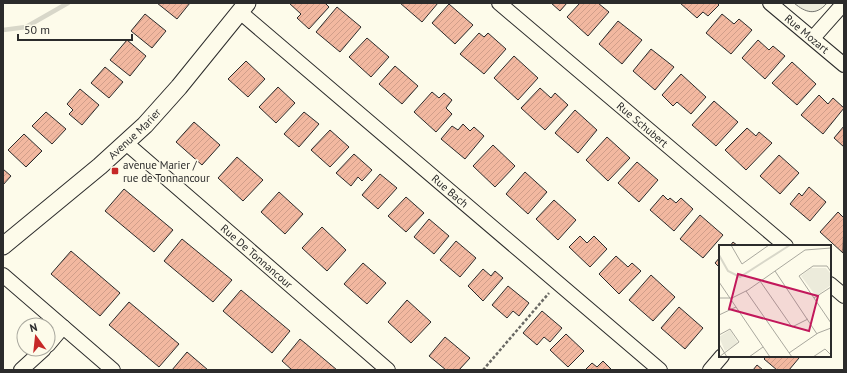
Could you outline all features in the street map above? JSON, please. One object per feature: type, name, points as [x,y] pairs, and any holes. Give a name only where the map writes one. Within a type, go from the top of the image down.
[{"type":"street","name":"Rue Schubert","points":[[499,3],[785,245]]},
{"type":"street","name":"Rue Mozart","points":[[770,3],[844,65]]},
{"type":"street","points":[[812,38],[844,3]]},
{"type":"street","name":"Avenue Marier","points":[[3,246],[126,143],[150,120],[244,7]]},
{"type":"street","name":"Rue Bach","points":[[244,7],[660,370]]},
{"type":"street","name":"Rue De Tonnancour","points":[[126,143],[388,370]]},
{"type":"street","points":[[3,275],[113,370]]},
{"type":"street","points":[[831,285],[844,296]]},
{"type":"street","points":[[56,335],[63,327]]},
{"type":"street","points":[[21,370],[35,357]]},
{"type":"street","points":[[710,370],[721,357]]},
{"type":"path","points":[[483,370],[551,291]]},
{"type":"shaded area","points":[[794,3],[827,3],[819,10],[811,12]]},
{"type":"building","points":[[157,3],[190,3],[177,19]]},
{"type":"building","points":[[289,3],[325,3],[329,7],[309,29],[297,18],[301,14]]},
{"type":"building","points":[[400,3],[438,3],[422,22]]},
{"type":"building","points":[[551,3],[567,3],[560,11]]},
{"type":"building","points":[[580,3],[598,3],[609,12],[588,36],[567,17]]},
{"type":"building","points":[[680,3],[717,3],[719,5],[708,16],[703,12],[697,18]]},
{"type":"building","points":[[449,4],[473,25],[455,44],[432,23]]},
{"type":"building","points":[[337,7],[361,27],[340,52],[316,32]]},
{"type":"building","points":[[145,14],[166,31],[152,48],[131,31]]},
{"type":"building","points":[[722,14],[734,24],[739,19],[752,30],[731,54],[706,33]]},
{"type":"building","points":[[618,21],[642,40],[622,64],[599,44]]},
{"type":"building","points":[[479,33],[484,37],[488,33],[506,49],[484,74],[460,54]]},
{"type":"building","points":[[367,38],[389,57],[371,77],[349,57]]},
{"type":"building","points":[[127,40],[146,56],[130,76],[110,60]]},
{"type":"building","points":[[758,40],[769,50],[773,46],[785,56],[765,79],[742,58]]},
{"type":"building","points":[[651,49],[674,67],[655,90],[633,71]]},
{"type":"building","points":[[514,56],[538,78],[518,100],[494,78]]},
{"type":"building","points":[[246,61],[265,79],[248,97],[228,79]]},
{"type":"building","points":[[792,62],[816,84],[797,105],[772,83]]},
{"type":"building","points":[[395,66],[418,86],[402,104],[379,84]]},
{"type":"building","points":[[105,67],[123,82],[109,98],[91,83]]},
{"type":"building","points":[[681,74],[706,97],[691,114],[677,102],[673,106],[662,95]]},
{"type":"building","points":[[278,87],[295,103],[276,123],[259,107]]},
{"type":"building","points":[[540,88],[551,98],[555,93],[568,105],[545,130],[521,108]]},
{"type":"building","points":[[80,89],[99,105],[82,125],[69,114],[73,110],[67,104]]},
{"type":"building","points":[[432,92],[439,98],[444,93],[452,100],[446,108],[452,114],[436,132],[414,112]]},
{"type":"building","points":[[819,95],[828,104],[833,98],[844,108],[823,134],[801,115]]},
{"type":"building","points":[[714,101],[738,122],[716,146],[692,125]]},
{"type":"building","points":[[575,110],[597,130],[578,153],[555,133]]},
{"type":"building","points":[[46,112],[66,129],[52,144],[32,126]]},
{"type":"building","points":[[304,112],[319,124],[299,147],[284,134]]},
{"type":"building","points":[[194,122],[220,145],[202,165],[176,142]]},
{"type":"building","points":[[463,124],[470,131],[474,127],[484,136],[465,159],[441,139],[452,126],[458,130]]},
{"type":"building","points":[[844,126],[844,147],[834,138]]},
{"type":"building","points":[[747,128],[756,136],[759,132],[772,143],[746,170],[725,150]]},
{"type":"building","points":[[330,130],[349,147],[330,167],[311,150]]},
{"type":"building","points":[[24,134],[42,151],[26,167],[8,150]]},
{"type":"building","points":[[607,137],[630,158],[608,181],[586,160]]},
{"type":"building","points":[[493,145],[515,166],[495,187],[473,166]]},
{"type":"building","points":[[354,154],[372,170],[362,181],[358,177],[351,186],[336,173]]},
{"type":"building","points":[[779,155],[799,173],[780,194],[760,176]]},
{"type":"building","points":[[237,157],[263,180],[243,201],[218,178]]},
{"type":"building","points":[[637,162],[658,180],[639,202],[618,183]]},
{"type":"building","points":[[3,169],[11,176],[3,185]]},
{"type":"building","points":[[525,172],[547,192],[528,214],[506,194]]},
{"type":"building","points":[[380,174],[397,188],[378,209],[362,195]]},
{"type":"building","points":[[809,187],[826,202],[810,221],[790,204],[799,193],[802,196]]},
{"type":"building","points":[[124,189],[173,230],[154,252],[105,211]]},
{"type":"building","points":[[279,192],[303,214],[285,234],[261,212]]},
{"type":"building","points":[[663,195],[668,200],[670,198],[676,203],[681,198],[693,209],[674,231],[650,210]]},
{"type":"building","points":[[406,197],[424,213],[406,232],[388,216]]},
{"type":"building","points":[[554,200],[576,220],[558,240],[536,219]]},
{"type":"building","points":[[838,212],[844,218],[843,253],[820,232]]},
{"type":"building","points":[[700,215],[723,235],[703,258],[680,239]]},
{"type":"building","points":[[429,219],[449,236],[434,254],[414,237]]},
{"type":"building","points":[[322,227],[346,250],[327,271],[302,248]]},
{"type":"building","points":[[580,236],[587,243],[594,236],[607,249],[590,267],[569,247]]},
{"type":"building","points":[[182,239],[232,280],[213,302],[164,261]]},
{"type":"building","points":[[456,241],[476,258],[460,277],[440,260]]},
{"type":"building","points":[[71,251],[120,293],[100,316],[51,274]]},
{"type":"building","points":[[616,256],[628,267],[632,263],[641,271],[619,294],[599,274]]},
{"type":"building","points":[[719,258],[719,267],[715,263]]},
{"type":"building","points":[[363,263],[386,283],[367,304],[344,284]]},
{"type":"building","points":[[483,269],[491,276],[495,271],[503,278],[483,301],[468,286]]},
{"type":"building","points":[[651,275],[675,297],[653,321],[629,300]]},
{"type":"building","points":[[508,286],[529,303],[519,316],[513,311],[507,318],[492,305]]},
{"type":"building","points":[[241,290],[290,331],[272,353],[223,311]]},
{"type":"building","points":[[407,300],[431,322],[411,343],[388,322]]},
{"type":"building","points":[[129,302],[179,344],[159,367],[109,325]]},
{"type":"building","points":[[679,307],[703,328],[685,349],[661,328]]},
{"type":"building","points":[[542,311],[562,328],[550,342],[544,337],[537,345],[523,333]]},
{"type":"building","points":[[566,334],[584,351],[568,367],[550,350]]},
{"type":"building","points":[[445,337],[470,358],[459,370],[446,370],[429,356]]},
{"type":"building","points":[[300,339],[337,370],[292,370],[282,361]]},
{"type":"building","points":[[187,352],[208,370],[172,370]]},
{"type":"building","points":[[766,357],[799,358],[789,370],[777,370],[764,359]]},
{"type":"building","points":[[603,361],[612,370],[585,370],[592,363],[597,367]]},
{"type":"building","points":[[757,365],[763,370],[753,370]]},
{"type":"waterway","points":[[3,30],[26,27],[68,3]]},
{"type":"place","name":"avenue Marier / rue de Tonnancour","points":[[115,171]]}]
